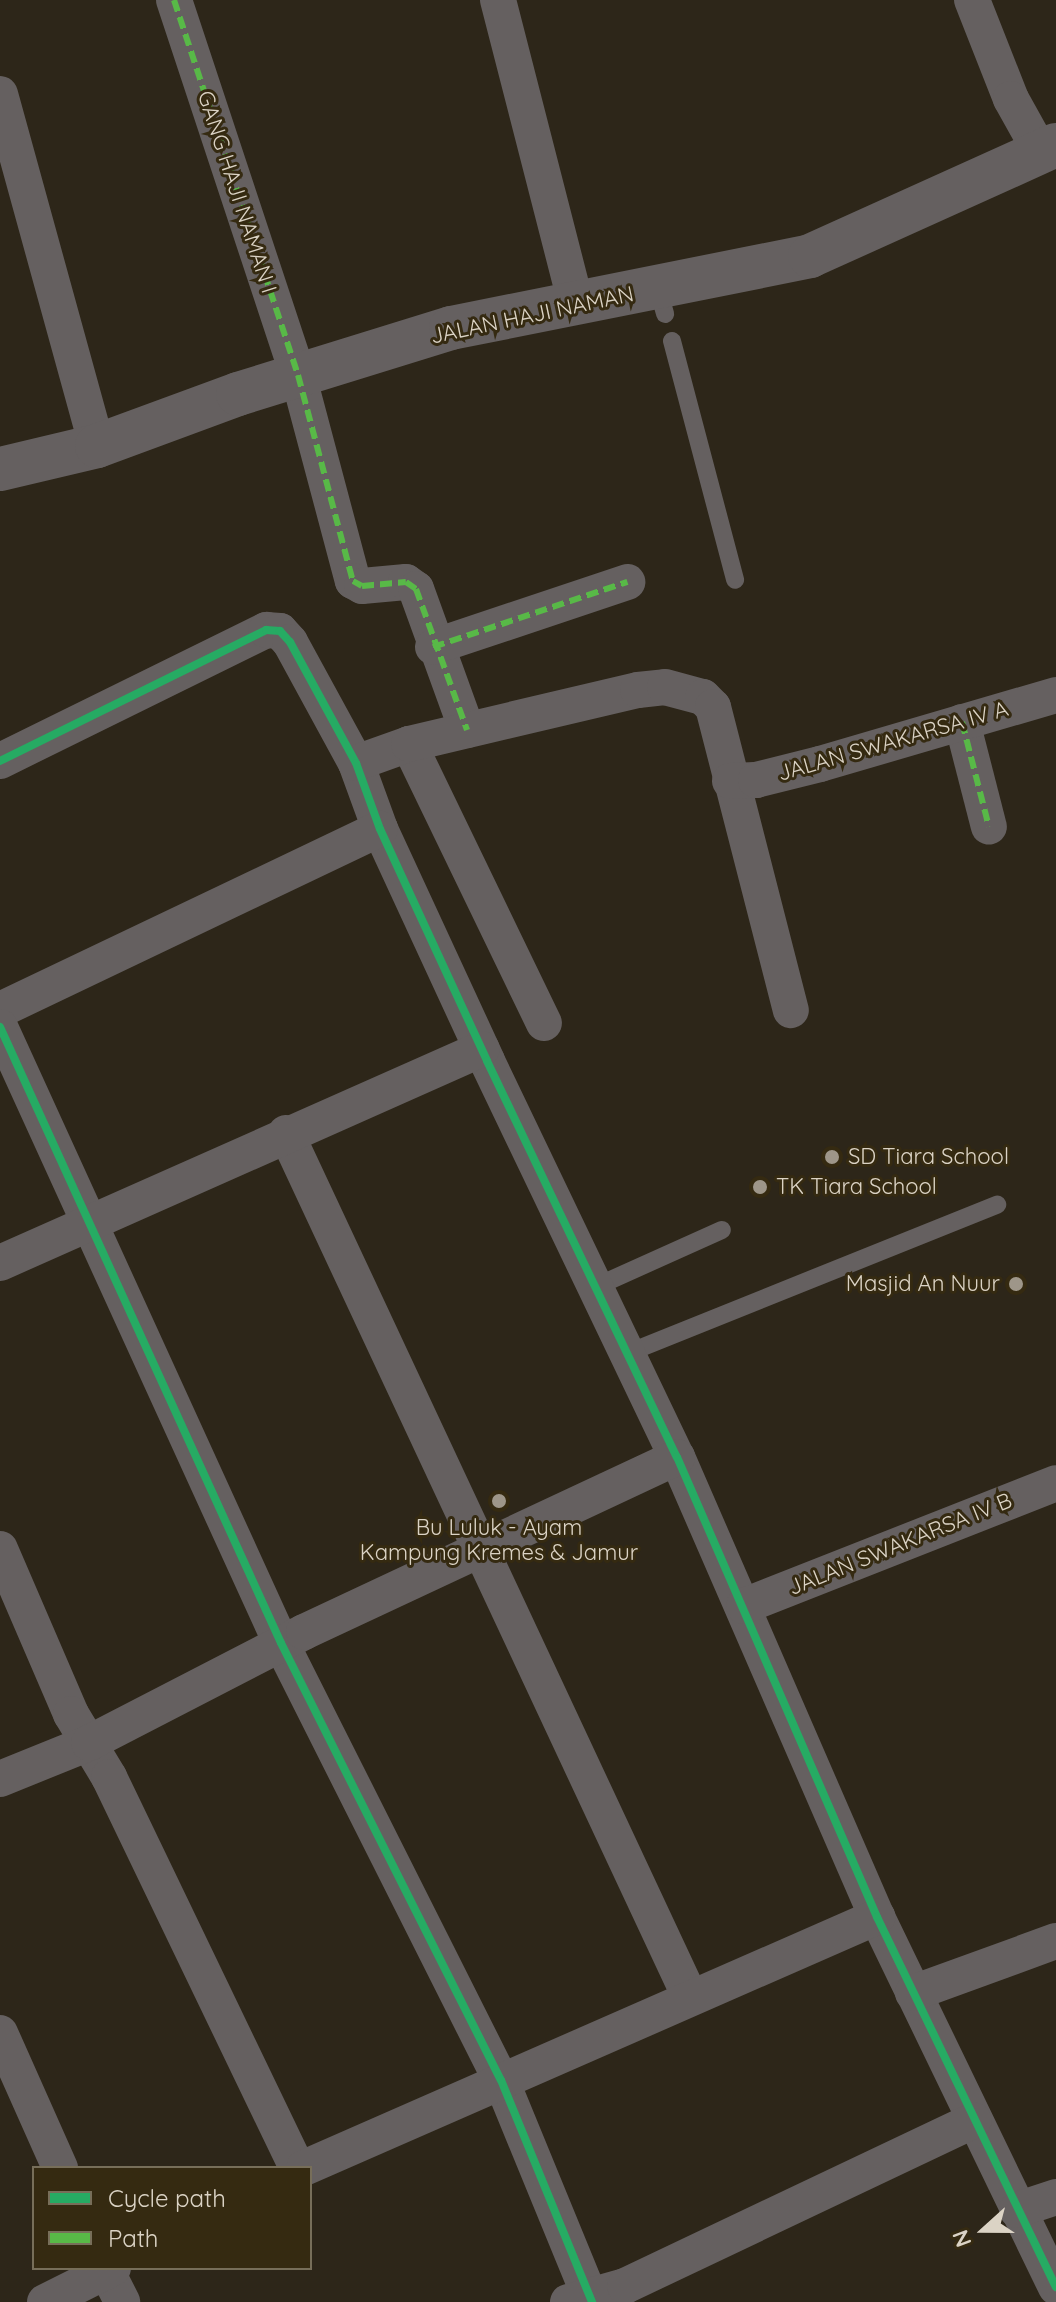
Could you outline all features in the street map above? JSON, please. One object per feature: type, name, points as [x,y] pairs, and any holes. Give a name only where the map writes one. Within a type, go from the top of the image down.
[{"type":"street","points":[[498,0],[576,303]]},
{"type":"street","points":[[972,0],[1011,99],[1048,148]]},
{"type":"street","name":"GANG HAJI NAMAN I","points":[[175,4],[298,375],[353,581],[362,586],[406,582],[416,589],[433,647]]},
{"type":"street","points":[[0,94],[97,446]]},
{"type":"street","name":"JALAN HAJI NAMAN","points":[[0,469],[97,446],[298,375],[451,328],[576,303],[662,302],[810,256],[1048,148]]},
{"type":"street","points":[[467,730],[433,647],[627,582]]},
{"type":"street","points":[[0,761],[266,630],[280,631],[290,642],[356,763],[380,829],[677,1457],[877,1917],[1056,2287]]},
{"type":"street","points":[[356,763],[409,744],[638,690],[691,691],[713,707],[791,1010]]},
{"type":"street","name":"JALAN SWAKARSA IV A","points":[[730,781],[756,780],[1056,695]]},
{"type":"street","points":[[962,722],[989,827]]},
{"type":"street","points":[[409,744],[544,1023]]},
{"type":"street","points":[[0,1010],[380,829]]},
{"type":"street","points":[[0,1027],[281,1643],[501,2080],[583,2300],[625,2286],[974,2120]]},
{"type":"street","points":[[0,1263],[91,1225],[286,1133],[482,1049]]},
{"type":"street","points":[[286,1133],[689,1995]]},
{"type":"street","points":[[0,1779],[89,1743],[281,1643],[481,1546],[677,1457]]},
{"type":"street","name":"JALAN SWAKARSA IV B","points":[[744,1606],[1056,1483]]},
{"type":"street","points":[[0,1549],[89,1743],[296,2166]]},
{"type":"street","points":[[308,2166],[689,1995],[877,1917]]},
{"type":"street","points":[[913,1993],[1056,1941]]},
{"type":"street","points":[[0,2033],[59,2166]]},
{"type":"street","points":[[1017,2210],[1056,2197]]},
{"type":"street","points":[[45,2302],[112,2277]]},
{"type":"lane","points":[[672,341],[735,580]]},
{"type":"lane","points":[[628,1353],[997,1205]]},
{"type":"lane","points":[[595,1287],[722,1230]]},
{"type":"marked path","points":[[174,0],[298,375],[353,581],[362,586],[406,582],[416,589],[467,730]]},
{"type":"marked path","points":[[433,647],[627,582]]},
{"type":"marked path","points":[[962,722],[989,827]]},
{"type":"cycle path","points":[[0,761],[266,630],[280,631],[290,642],[356,763],[380,829],[487,1061],[677,1457],[877,1917],[1056,2287]]},
{"type":"cycle path","points":[[0,1027],[281,1643],[501,2080],[592,2302]]},
{"type":"place","name":"SD Tiara School","points":[[832,1157]]},
{"type":"place","name":"TK Tiara School","points":[[760,1187]]},
{"type":"place","name":"Masjid An Nuur","points":[[1016,1284]]},
{"type":"place","name":"Bu Luluk - Ayam Kampung Kremes & Jamur","points":[[499,1501]]}]
